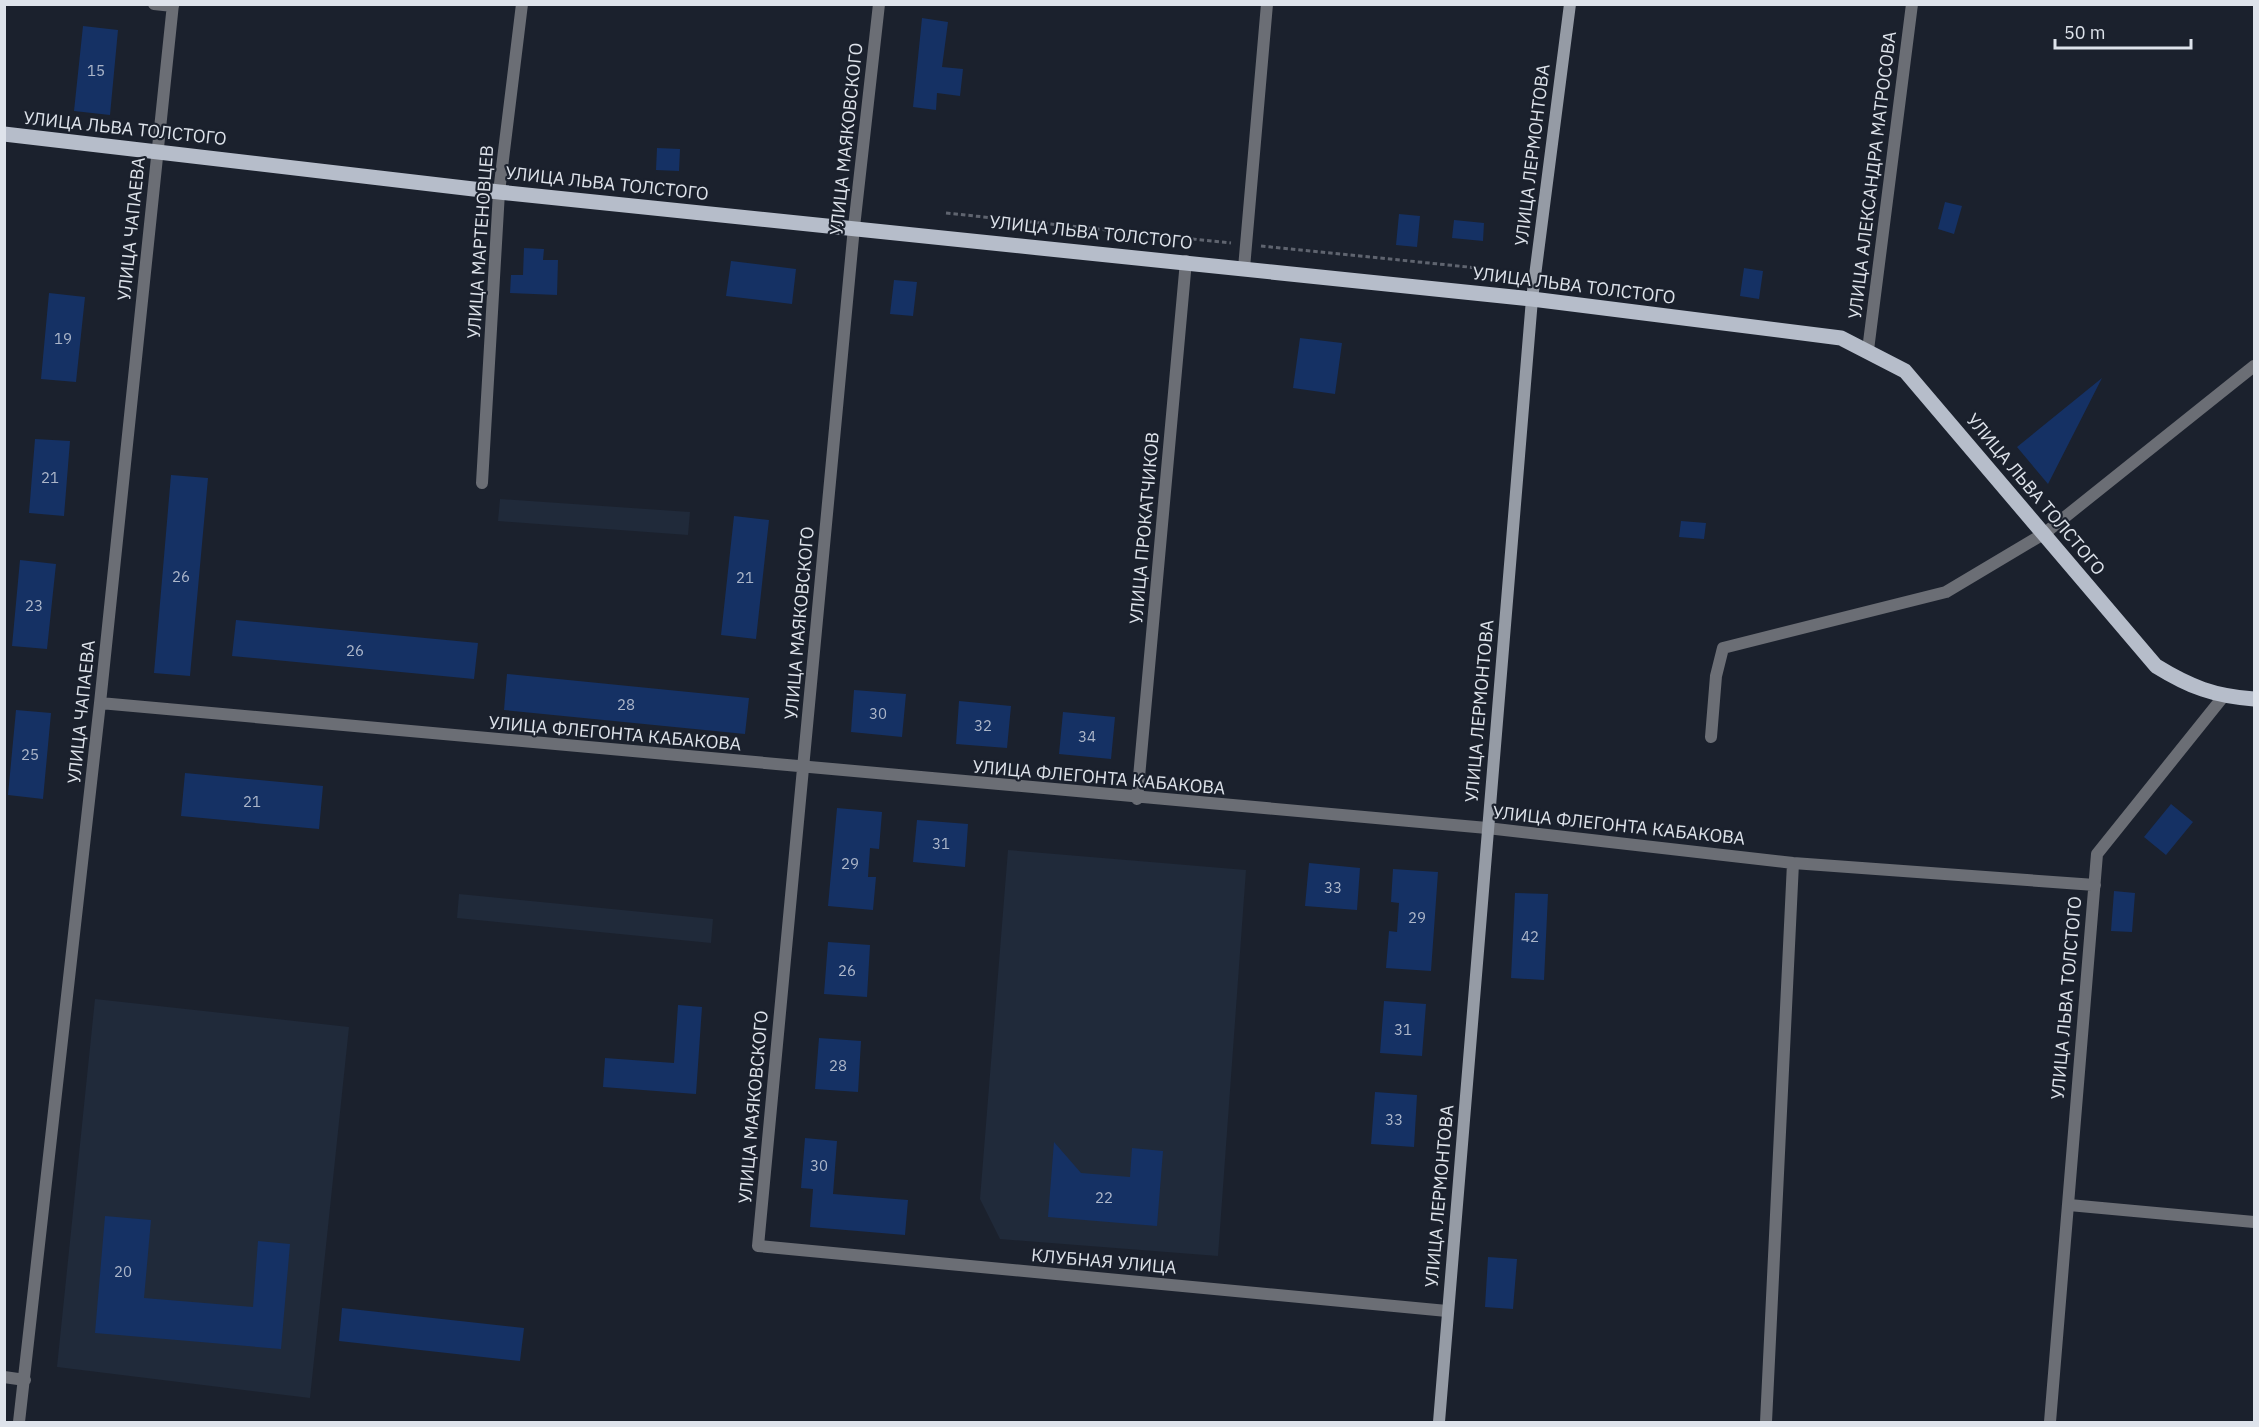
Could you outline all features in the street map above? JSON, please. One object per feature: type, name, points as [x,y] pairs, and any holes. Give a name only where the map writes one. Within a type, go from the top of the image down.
[{"type":"main road","name":"УЛИЦА ЛЬВА ТОЛСТОГО","points":[[4,134],[158,150],[499,192],[1186,261],[1532,299],[1841,338],[1905,371],[2156,666],[2187,685],[2223,697]]},
{"type":"main road","points":[[2223,697],[2254,699]]},
{"type":"street","points":[[154,4],[173,5]]},
{"type":"street","name":"УЛИЦА МАРТЕНОВЦЕВ","points":[[482,483],[499,192],[522,4]]},
{"type":"street","name":"УЛИЦА МАЯКОВСКОГО","points":[[758,1246],[854,227],[879,4]]},
{"type":"street","points":[[1244,268],[1267,4]]},
{"type":"street","name":"УЛИЦА ЛЕРМОНТОВА","points":[[1439,1422],[1532,299],[1570,4]]},
{"type":"street","name":"УЛИЦА АЛЕКСАНДРА МАТРОСОВА","points":[[1868,350],[1912,4]]},
{"type":"street","name":"УЛИЦА ЧАПАЕВА","points":[[19,1422],[100,704],[173,5]]},
{"type":"street","name":"УЛИЦА ПРОКАТЧИКОВ","points":[[1137,799],[1186,261]]},
{"type":"street","points":[[1711,737],[1716,676],[1724,648],[1946,592],[2045,533],[2254,366]]},
{"type":"street","name":"УЛИЦА ЛЬВА ТОЛСТОГО","points":[[2050,1422],[2097,854],[2223,697]]},
{"type":"street","name":"УЛИЦА ФЛЕГОНТА КАБАКОВА","points":[[100,704],[1137,799],[1487,828],[1793,863],[2095,885]]},
{"type":"street","points":[[1766,1422],[1793,863]]},
{"type":"street","points":[[2069,1205],[2254,1222]]},
{"type":"street","name":"КЛУБНАЯ УЛИЦА","points":[[758,1246],[1447,1311]]},
{"type":"street","points":[[4,1377],[25,1380]]},
{"type":"path","points":[[946,213],[1199,241],[1478,268]]},
{"type":"shaded area","points":[[500,499],[690,512],[688,535],[498,521]]},
{"type":"shaded area","points":[[1008,850],[1246,870],[1218,1256],[1000,1239],[980,1199]]},
{"type":"shaded area","points":[[459,894],[713,919],[711,943],[457,918]]},
{"type":"shaded area","points":[[95,999],[349,1027],[310,1398],[57,1367]]},
{"type":"building","points":[[922,18],[948,22],[942,67],[963,69],[960,96],[937,93],[936,110],[913,107]]},
{"type":"building","points":[[83,26],[118,30],[110,115],[74,111]]},
{"type":"building","points":[[657,148],[680,149],[679,171],[656,170]]},
{"type":"building","points":[[1945,202],[1962,206],[1954,234],[1938,229]]},
{"type":"building","points":[[1399,214],[1420,216],[1417,247],[1396,245]]},
{"type":"building","points":[[1454,220],[1484,223],[1483,241],[1452,238]]},
{"type":"building","points":[[524,248],[544,249],[543,260],[558,260],[557,295],[510,293],[511,275],[523,275]]},
{"type":"building","points":[[731,261],[796,269],[792,304],[726,296]]},
{"type":"building","points":[[1744,268],[1763,271],[1759,299],[1740,296]]},
{"type":"building","points":[[894,280],[917,282],[913,316],[890,314]]},
{"type":"building","points":[[49,293],[85,297],[76,382],[41,379]]},
{"type":"building","points":[[1300,338],[1342,343],[1335,394],[1293,388]]},
{"type":"building","points":[[2102,378],[2048,484],[2017,447]]},
{"type":"building","points":[[35,439],[70,441],[64,516],[29,513]]},
{"type":"building","points":[[171,475],[208,478],[190,676],[154,673]]},
{"type":"building","points":[[734,516],[769,520],[756,639],[721,635]]},
{"type":"building","points":[[1681,521],[1706,523],[1704,539],[1679,537]]},
{"type":"building","points":[[20,560],[56,564],[47,649],[12,646]]},
{"type":"building","points":[[236,620],[478,643],[474,679],[232,656]]},
{"type":"building","points":[[507,674],[749,698],[745,734],[504,710]]},
{"type":"building","points":[[854,690],[906,694],[902,737],[851,732]]},
{"type":"building","points":[[959,701],[1011,706],[1007,748],[956,744]]},
{"type":"building","points":[[16,710],[51,713],[43,799],[8,795]]},
{"type":"building","points":[[1063,712],[1115,717],[1111,759],[1059,754]]},
{"type":"building","points":[[185,773],[323,786],[319,829],[181,816]]},
{"type":"building","points":[[2171,804],[2193,822],[2166,855],[2144,837]]},
{"type":"building","points":[[837,808],[882,812],[879,849],[870,848],[868,877],[876,877],[873,910],[828,906]]},
{"type":"building","points":[[917,820],[968,824],[965,867],[913,862]]},
{"type":"building","points":[[1309,863],[1360,868],[1357,910],[1305,906]]},
{"type":"building","points":[[1393,869],[1438,872],[1431,971],[1386,968],[1389,931],[1397,932],[1399,903],[1391,902]]},
{"type":"building","points":[[2114,891],[2135,893],[2132,932],[2111,931]]},
{"type":"building","points":[[1515,893],[1548,894],[1544,980],[1511,978]]},
{"type":"building","points":[[828,942],[870,945],[867,997],[824,994]]},
{"type":"building","points":[[1384,1001],[1426,1004],[1422,1056],[1380,1053]]},
{"type":"building","points":[[678,1005],[702,1007],[696,1094],[603,1087],[605,1058],[674,1063]]},
{"type":"building","points":[[819,1038],[861,1041],[858,1092],[815,1089]]},
{"type":"building","points":[[1375,1092],[1417,1095],[1414,1147],[1371,1144]]},
{"type":"building","points":[[805,1138],[837,1141],[833,1194],[908,1200],[905,1235],[810,1227],[813,1189],[801,1188]]},
{"type":"building","points":[[1054,1142],[1081,1173],[1130,1177],[1132,1148],[1163,1151],[1157,1226],[1048,1217]]},
{"type":"building","points":[[105,1216],[151,1220],[144,1298],[253,1307],[258,1241],[290,1244],[281,1349],[95,1333]]},
{"type":"building","points":[[1488,1257],[1517,1259],[1513,1309],[1485,1307]]},
{"type":"building","points":[[342,1308],[524,1328],[520,1361],[339,1341]]}]
